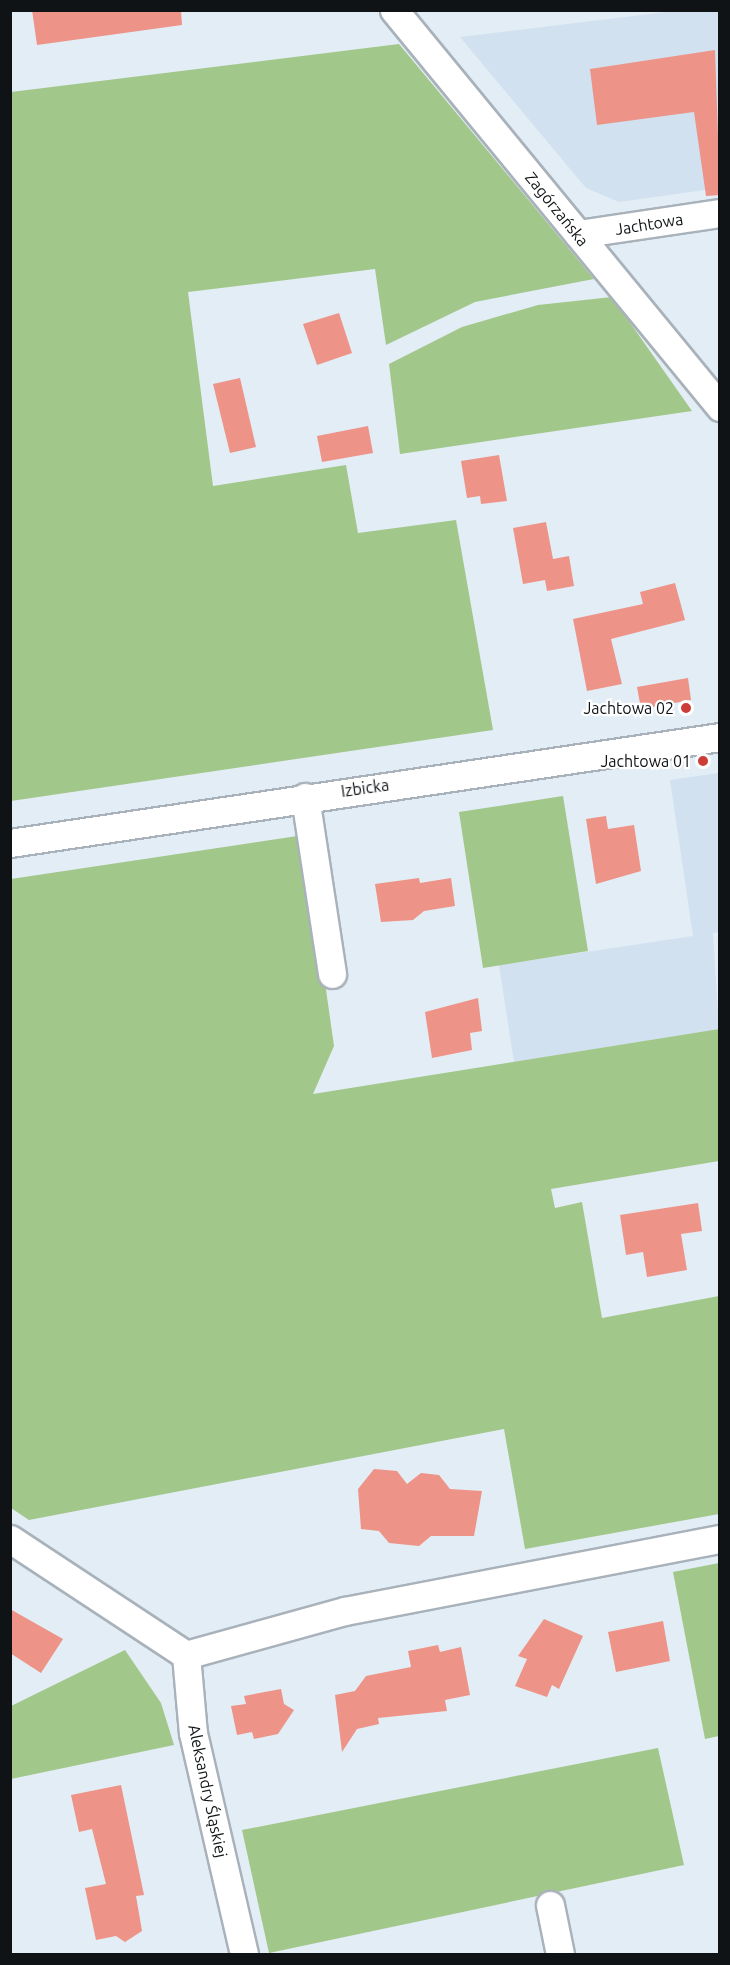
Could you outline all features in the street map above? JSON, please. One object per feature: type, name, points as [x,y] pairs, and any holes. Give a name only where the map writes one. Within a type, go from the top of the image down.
[{"type":"street","name":"Zagórzańska","points":[[394,10],[720,407]]},
{"type":"street","name":"Jachtowa","points":[[578,234],[720,213]]},
{"type":"street","name":"Izbicka","points":[[10,843],[305,797],[720,737]]},
{"type":"street","points":[[305,797],[332,974]]},
{"type":"street","points":[[10,1539],[186,1655],[345,1611],[720,1539]]},
{"type":"street","name":"Aleksandry Śląskiej","points":[[186,1655],[193,1733],[244,1954]]},
{"type":"street","points":[[550,1905],[560,1954]]},
{"type":"shaded area","points":[[674,11],[719,11],[719,188],[619,202],[586,188],[460,37]]},
{"type":"shaded area","points":[[719,773],[720,932],[713,933],[719,1029],[514,1062],[499,965],[693,936],[670,780]]},
{"type":"green space","points":[[399,44],[594,279],[475,302],[386,345],[375,269],[188,292],[213,486],[346,465],[358,533],[456,520],[493,730],[11,801],[11,92]]},
{"type":"green space","points":[[612,297],[692,411],[400,454],[389,364],[462,327],[538,305]]},
{"type":"green space","points":[[563,796],[588,951],[483,968],[459,812]]},
{"type":"green space","points":[[304,835],[334,1046],[313,1094],[719,1029],[719,1161],[551,1189],[555,1208],[582,1202],[602,1318],[719,1296],[719,1514],[525,1549],[504,1429],[29,1520],[11,1508],[11,879]]},
{"type":"green space","points":[[719,1563],[719,1736],[705,1739],[673,1572]]},
{"type":"green space","points":[[125,1650],[161,1703],[174,1745],[11,1779],[11,1706]]},
{"type":"green space","points":[[658,1748],[684,1865],[269,1953],[242,1830]]},
{"type":"building","points":[[32,10],[181,10],[182,25],[37,45]]},
{"type":"building","points":[[715,50],[720,195],[706,196],[694,112],[597,125],[590,69]]},
{"type":"building","points":[[339,313],[352,353],[317,365],[303,324]]},
{"type":"building","points":[[240,378],[256,447],[230,453],[213,384]]},
{"type":"building","points":[[368,426],[373,453],[322,462],[317,436]]},
{"type":"building","points":[[499,455],[507,501],[481,504],[480,496],[467,498],[461,461]]},
{"type":"building","points":[[546,522],[553,559],[569,556],[574,586],[547,591],[545,580],[523,584],[513,528]]},
{"type":"building","points":[[675,583],[685,620],[611,639],[622,684],[587,691],[573,619],[643,604],[640,592]]},
{"type":"building","points":[[688,678],[691,700],[641,709],[637,687]]},
{"type":"building","points":[[606,816],[608,829],[634,825],[641,871],[596,884],[586,819]]},
{"type":"building","points":[[419,878],[420,883],[451,878],[455,906],[424,911],[413,920],[381,922],[375,884]]},
{"type":"building","points":[[478,998],[482,1031],[470,1033],[472,1050],[432,1058],[425,1012]]},
{"type":"building","points":[[698,1203],[702,1231],[681,1234],[687,1270],[647,1277],[643,1252],[626,1255],[620,1215]]},
{"type":"building","points":[[374,1469],[397,1471],[407,1484],[421,1473],[439,1475],[450,1489],[482,1491],[474,1536],[431,1536],[419,1546],[389,1543],[379,1531],[361,1529],[358,1489]]},
{"type":"building","points":[[10,1609],[63,1639],[41,1673],[10,1653]]},
{"type":"building","points":[[544,1619],[583,1636],[559,1689],[552,1685],[547,1697],[515,1686],[527,1659],[518,1656]]},
{"type":"building","points":[[663,1621],[670,1661],[616,1672],[608,1632]]},
{"type":"building","points":[[438,1645],[440,1652],[461,1647],[470,1695],[445,1700],[447,1711],[378,1718],[379,1724],[357,1729],[342,1752],[335,1695],[355,1691],[366,1676],[411,1667],[408,1651]]},
{"type":"building","points":[[281,1689],[284,1704],[294,1710],[278,1734],[254,1739],[252,1732],[237,1735],[231,1706],[246,1704],[244,1696]]},
{"type":"building","points":[[121,1785],[144,1895],[136,1896],[142,1931],[125,1942],[116,1936],[96,1940],[85,1888],[106,1884],[92,1829],[79,1832],[71,1795]]},
{"type":"place","name":"Jachtowa 02","points":[[686,708]]},
{"type":"place","name":"Jachtowa 01","points":[[703,761]]}]
